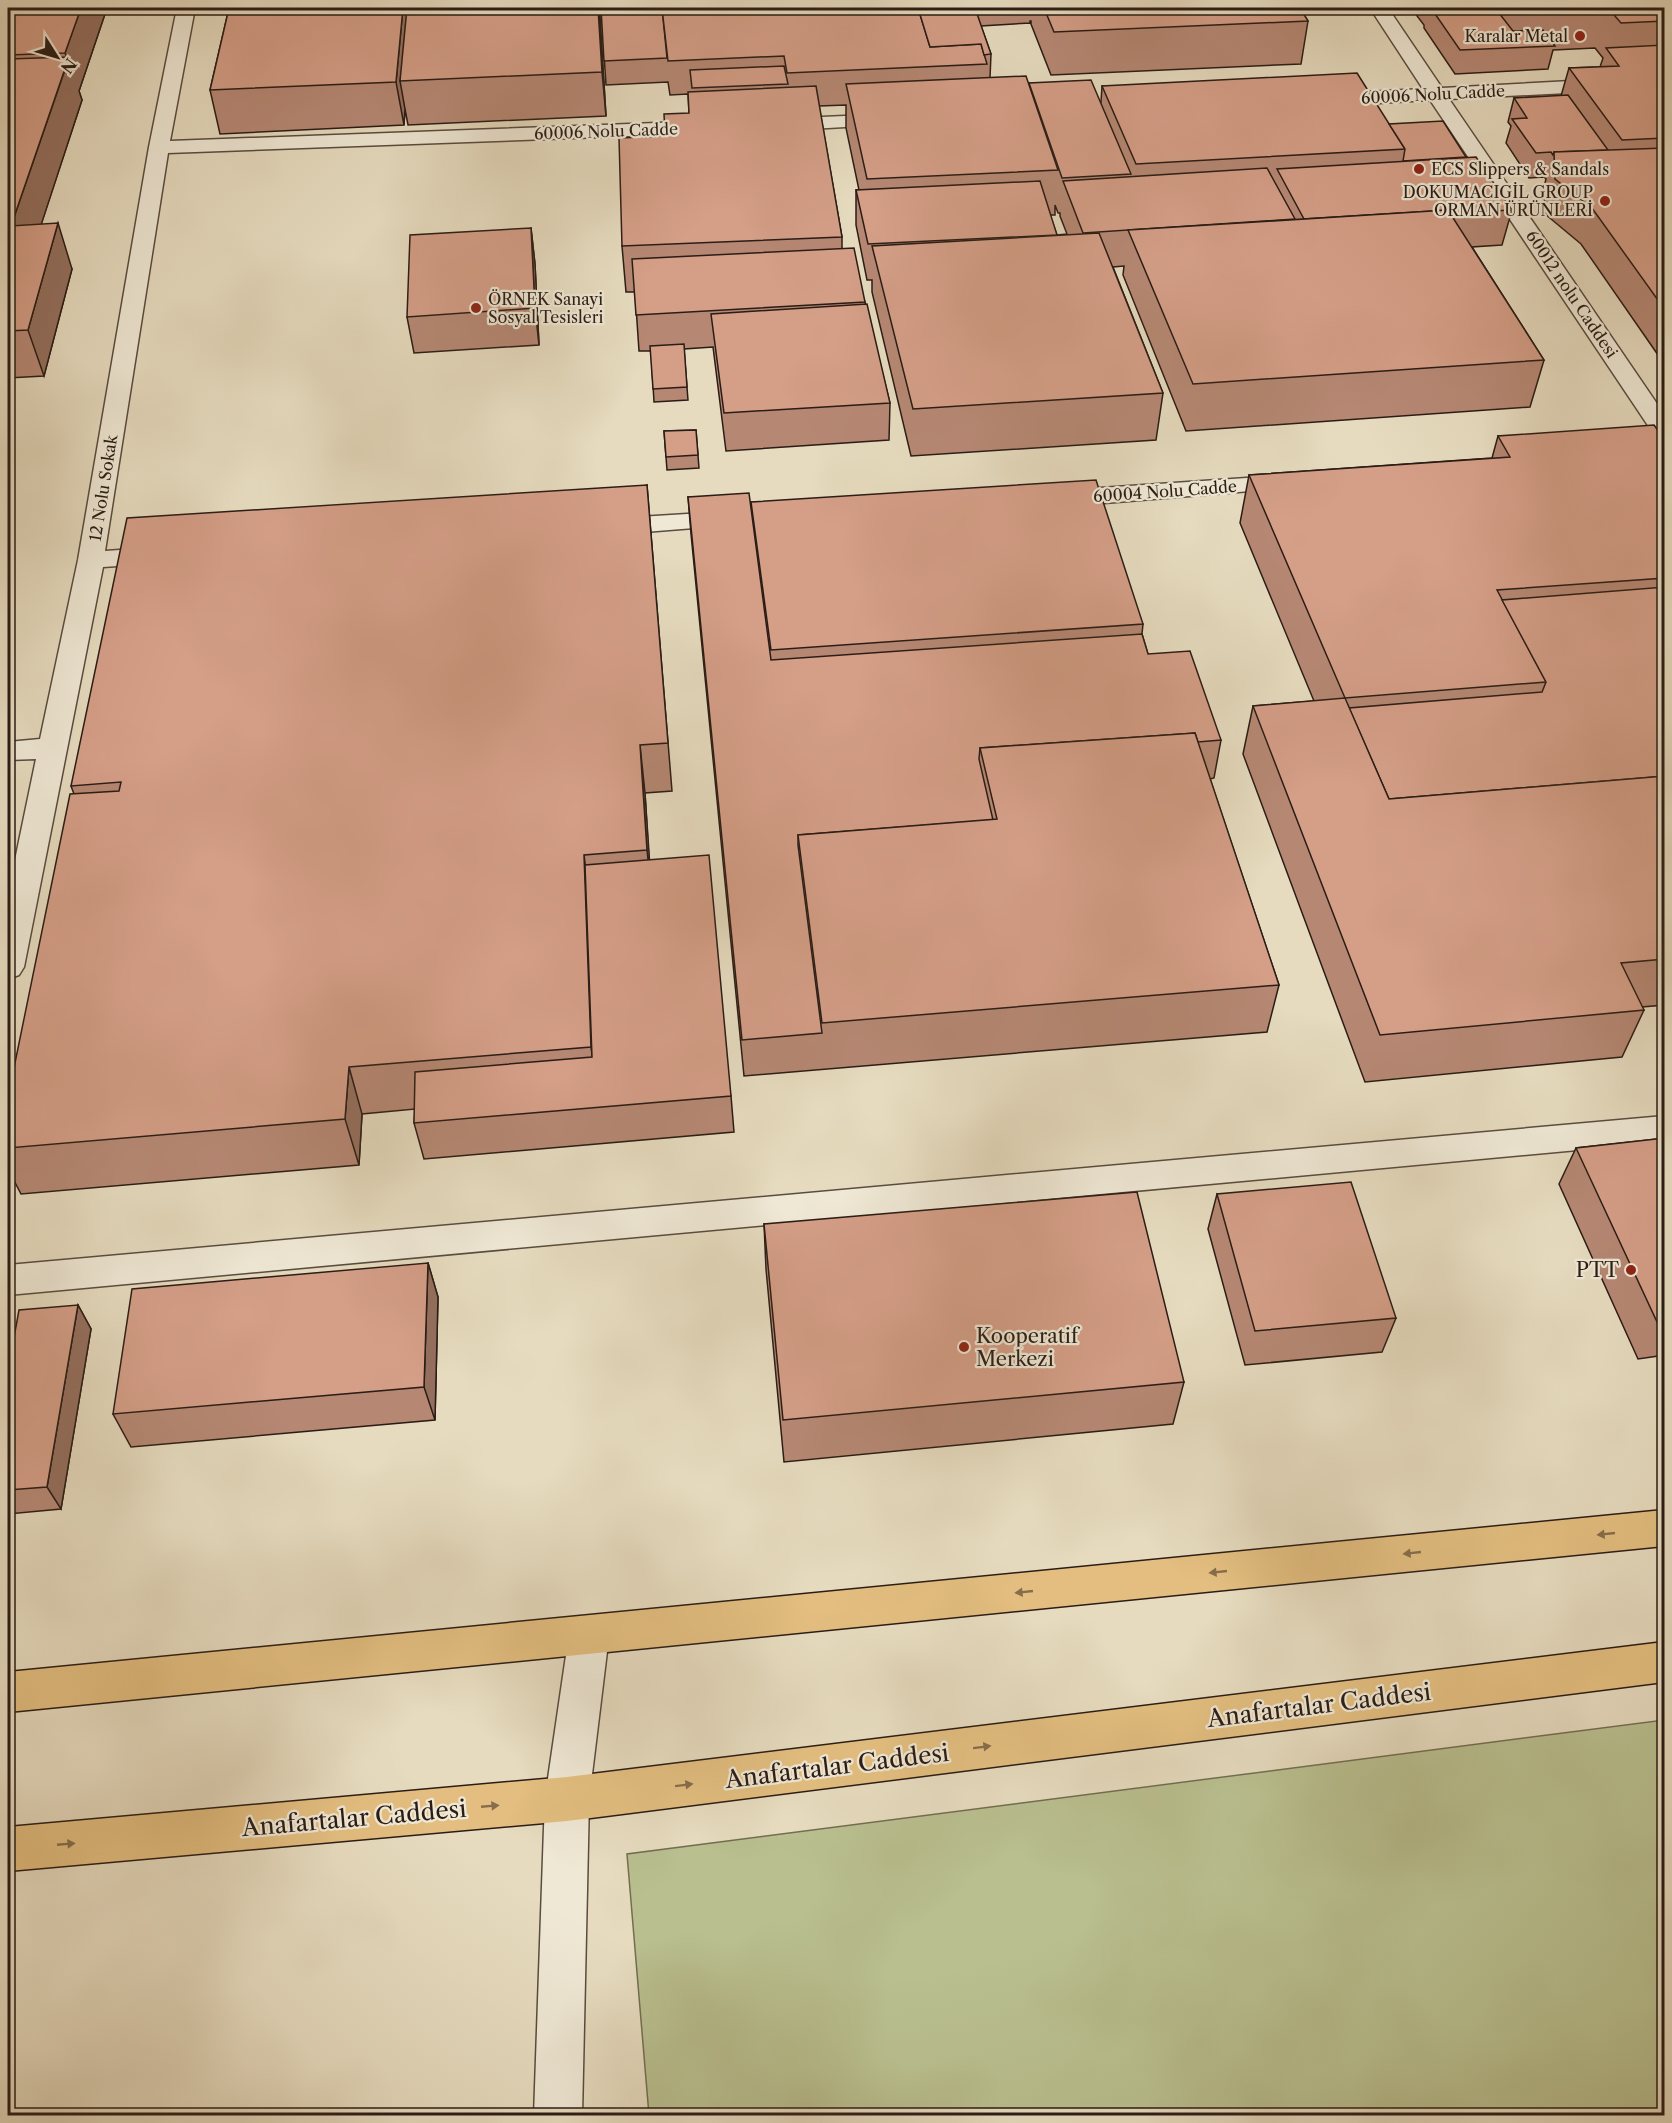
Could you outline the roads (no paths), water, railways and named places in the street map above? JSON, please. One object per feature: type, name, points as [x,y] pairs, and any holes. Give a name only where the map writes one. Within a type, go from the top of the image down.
[{"type":"main road","points":[[8,1692],[1665,1528]]},
{"type":"main road","name":"Anafartalar Caddesi","points":[[8,1849],[567,1799],[1665,1662]]},
{"type":"street","name":"12 Nolu Sokak","points":[[8,967],[91,560],[159,147],[186,8]]},
{"type":"street","name":"60012 nolu Caddesi","points":[[1379,8],[1665,431]]},
{"type":"street","name":"60006 Nolu Cadde","points":[[1304,101],[1665,82]]},
{"type":"street","points":[[754,125],[909,119]]},
{"type":"street","name":"60006 Nolu Cadde","points":[[159,147],[730,126]]},
{"type":"street","name":"60004 Nolu Cadde","points":[[1030,500],[1313,481]]},
{"type":"street","points":[[578,529],[757,518]]},
{"type":"street","points":[[91,560],[186,554]]},
{"type":"street","points":[[8,751],[52,748]]},
{"type":"street","points":[[8,1280],[1665,1129]]},
{"type":"street","points":[[558,2115],[567,1799],[590,1635]]},
{"type":"place","name":"Karalar Metal","points":[[1580,36]]},
{"type":"place","name":"ECS Slippers & Sandals","points":[[1419,169]]},
{"type":"place","name":"DOKUMACIGİL GROUP ORMAN ÜRÜNLERİ","points":[[1605,201]]},
{"type":"place","name":"ÖRNEK Sanayi Sosyal Tesisleri","points":[[476,308]]},
{"type":"place","name":"PTT","points":[[1631,1270]]},
{"type":"place","name":"Kooperatif Merkezi","points":[[964,1347]]}]
